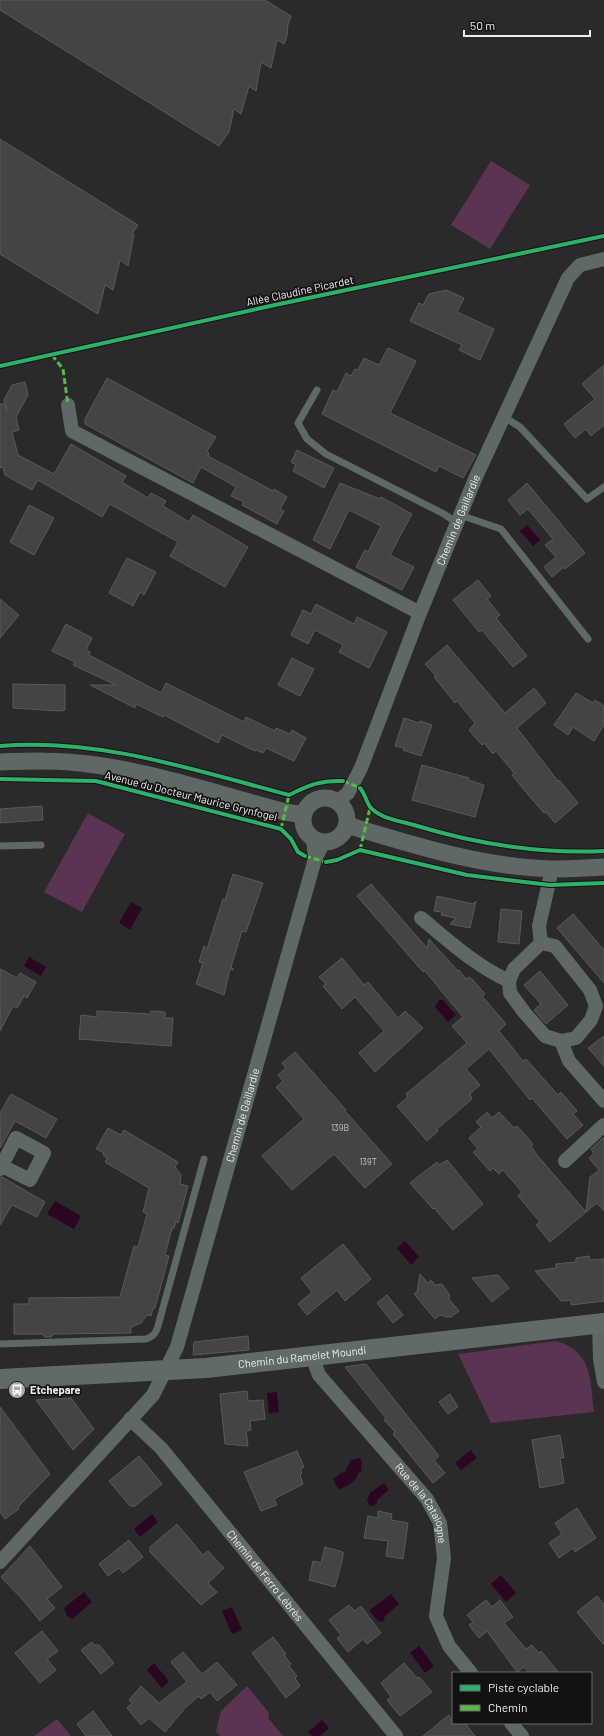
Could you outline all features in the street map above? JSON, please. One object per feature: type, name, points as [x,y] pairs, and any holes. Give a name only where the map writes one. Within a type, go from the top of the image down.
[{"type":"main road","name":"Chemin du Ramelet Moundi","points":[[0,1379],[206,1368],[601,1324]]},
{"type":"street","name":"Chemin de Gaillardie","points":[[337,802],[348,793],[361,768],[420,613],[459,519],[568,278],[580,265],[604,259]]},
{"type":"street","points":[[68,406],[72,431],[420,613]]},
{"type":"street","name":"Avenue du Docteur Maurice Grynfogel","points":[[0,762],[40,760],[88,764],[129,771],[285,812],[304,814]]},
{"type":"street","points":[[328,798],[337,802],[345,812],[347,825],[342,834],[334,840],[318,840],[307,832],[304,823],[304,814],[309,805],[317,800],[328,798]]},
{"type":"street","points":[[347,825],[460,856],[505,864],[552,869],[604,867]]},
{"type":"street","name":"Chemin de Gaillardie","points":[[166,1370],[176,1347],[315,859],[318,840]]},
{"type":"street","points":[[541,943],[539,926],[552,869]]},
{"type":"street","points":[[421,918],[468,956],[497,976],[509,981]]},
{"type":"street","points":[[541,943],[554,946],[590,990],[596,1006],[591,1020],[576,1038],[561,1041],[545,1036],[510,993],[509,981],[514,969],[541,943]]},
{"type":"street","points":[[561,1041],[570,1061],[604,1101]]},
{"type":"street","points":[[565,1162],[604,1125]]},
{"type":"street","points":[[601,1324],[600,1359],[604,1382]]},
{"type":"street","name":"Rue de la Catalogne","points":[[312,1356],[319,1375],[428,1499],[440,1523],[444,1558],[436,1616],[449,1646],[470,1672]]},
{"type":"street","points":[[0,1562],[152,1395],[166,1370]]},
{"type":"street","name":"Chemin de Ferro Lébrès","points":[[130,1419],[161,1448],[396,1736]]},
{"type":"street","points":[[512,1724],[522,1736]]},
{"type":"lane","points":[[317,390],[298,423],[307,439],[326,454],[444,514],[501,529],[588,640]]},
{"type":"lane","points":[[504,417],[520,427],[587,499],[604,487]]},
{"type":"lane","points":[[0,846],[41,845]]},
{"type":"lane","points":[[0,1344],[146,1339],[152,1337],[156,1333],[204,1158]]},
{"type":"shaded area","points":[[491,161],[530,185],[490,249],[451,225]]},
{"type":"shaded area","points":[[527,525],[540,540],[533,546],[520,531]]},
{"type":"shaded area","points":[[88,813],[125,834],[82,912],[44,892]]},
{"type":"shaded area","points":[[131,902],[142,908],[130,930],[119,923]]},
{"type":"shaded area","points":[[29,957],[46,967],[41,976],[24,966]]},
{"type":"shaded area","points":[[439,1000],[443,1000],[456,1015],[448,1022],[435,1007]]},
{"type":"shaded area","points":[[55,1201],[81,1216],[74,1229],[47,1214]]},
{"type":"shaded area","points":[[405,1241],[419,1257],[411,1265],[397,1248]]},
{"type":"shaded area","points":[[556,1341],[577,1352],[583,1360],[590,1379],[594,1412],[491,1423],[458,1354]]},
{"type":"shaded area","points":[[277,1392],[279,1412],[269,1413],[267,1393]]},
{"type":"shaded area","points":[[471,1450],[477,1458],[461,1470],[455,1463]]},
{"type":"shaded area","points":[[358,1458],[361,1459],[362,1462],[361,1472],[358,1473],[350,1484],[338,1489],[333,1479],[345,1472],[351,1460]]},
{"type":"shaded area","points":[[384,1483],[389,1490],[378,1499],[376,1505],[370,1506],[367,1500],[370,1493]]},
{"type":"shaded area","points":[[152,1514],[158,1522],[140,1537],[134,1529]]},
{"type":"shaded area","points":[[501,1575],[516,1593],[506,1602],[491,1584]]},
{"type":"shaded area","points":[[84,1592],[92,1602],[72,1619],[67,1616],[64,1608]]},
{"type":"shaded area","points":[[391,1594],[399,1604],[384,1617],[385,1620],[381,1622],[377,1620],[370,1610]]},
{"type":"shaded area","points":[[232,1607],[242,1630],[232,1634],[222,1611]]},
{"type":"shaded area","points":[[419,1646],[434,1666],[425,1673],[410,1653]]},
{"type":"shaded area","points":[[154,1663],[169,1681],[162,1688],[147,1670]]},
{"type":"shaded area","points":[[247,1686],[269,1713],[268,1718],[283,1736],[220,1736],[216,1731],[221,1711]]},
{"type":"shaded area","points":[[57,1719],[71,1736],[34,1736]]},
{"type":"shaded area","points":[[322,1720],[329,1728],[320,1736],[312,1736],[308,1732]]},
{"type":"building","points":[[0,0],[265,0],[291,16],[284,44],[277,40],[271,68],[261,62],[256,91],[249,86],[241,114],[234,109],[229,132],[219,146],[0,10]]},
{"type":"building","points":[[0,139],[138,225],[132,234],[134,235],[128,266],[120,260],[113,290],[105,285],[98,314],[0,254]]},
{"type":"building","points":[[446,290],[464,298],[457,312],[494,329],[480,360],[459,350],[462,345],[410,321],[419,303],[423,305],[429,294]]},
{"type":"building","points":[[388,348],[416,361],[390,413],[476,455],[463,478],[439,466],[436,472],[322,414],[333,390],[337,392],[346,373],[351,376],[355,369],[358,370],[364,358],[379,365]]},
{"type":"building","points":[[604,365],[604,425],[591,436],[586,429],[575,438],[564,424],[595,399],[582,384]]},
{"type":"building","points":[[107,378],[216,437],[207,451],[209,453],[208,456],[287,497],[280,509],[284,511],[277,524],[242,505],[244,502],[231,496],[236,487],[201,467],[193,483],[85,424],[85,419]]},
{"type":"building","points":[[25,382],[28,395],[16,417],[19,430],[12,432],[18,455],[54,474],[71,444],[126,476],[122,482],[148,498],[151,493],[166,501],[163,506],[189,522],[193,515],[248,547],[225,587],[170,556],[178,542],[110,504],[102,517],[38,480],[32,490],[5,475],[3,467],[0,468],[0,404],[5,404],[7,411],[4,400],[12,385]]},
{"type":"building","points":[[297,450],[334,468],[324,488],[293,471],[296,465],[291,462]]},
{"type":"building","points":[[340,483],[380,499],[381,497],[412,514],[390,555],[414,567],[402,590],[356,567],[365,550],[368,552],[381,526],[349,510],[330,549],[313,540]]},
{"type":"building","points":[[527,483],[585,553],[552,577],[544,567],[556,557],[545,545],[553,539],[528,509],[520,515],[508,500]]},
{"type":"building","points":[[29,505],[54,518],[34,555],[10,542]]},
{"type":"building","points":[[127,558],[156,572],[144,595],[140,592],[133,606],[109,593]]},
{"type":"building","points":[[478,580],[491,596],[487,599],[500,615],[496,618],[527,656],[513,667],[482,630],[479,632],[453,600]]},
{"type":"building","points":[[0,599],[19,615],[0,638]]},
{"type":"building","points":[[316,604],[354,624],[357,617],[387,632],[369,668],[339,652],[343,645],[315,630],[308,644],[291,635],[303,610],[311,614]]},
{"type":"building","points":[[66,624],[92,638],[86,650],[90,652],[89,655],[161,693],[166,683],[244,722],[246,717],[275,731],[276,728],[290,734],[292,730],[306,738],[294,761],[266,748],[263,753],[256,750],[255,751],[222,735],[218,743],[164,715],[163,717],[136,704],[135,708],[90,685],[116,685],[73,665],[75,662],[52,651]]},
{"type":"building","points":[[447,645],[505,713],[534,688],[546,703],[517,728],[558,781],[559,780],[578,803],[555,823],[530,797],[512,775],[514,773],[496,751],[494,753],[493,752],[493,754],[484,743],[482,745],[469,730],[475,723],[457,701],[455,703],[434,677],[436,676],[425,664]]},
{"type":"building","points":[[292,658],[314,669],[300,696],[278,685]]},
{"type":"building","points":[[13,684],[65,685],[65,710],[13,708]]},
{"type":"building","points":[[576,693],[593,703],[595,700],[604,706],[604,725],[594,741],[573,727],[568,735],[554,725]]},
{"type":"building","points":[[404,718],[419,723],[420,721],[432,725],[421,756],[403,750],[404,748],[395,746]]},
{"type":"building","points":[[422,765],[469,778],[468,780],[484,785],[475,817],[412,800]]},
{"type":"building","points":[[42,806],[43,820],[0,823],[0,809]]},
{"type":"building","points":[[233,874],[263,883],[246,932],[242,931],[231,967],[234,970],[230,969],[224,995],[196,984],[203,963],[199,962],[204,946],[207,949],[223,899],[225,900]]},
{"type":"building","points":[[371,884],[427,948],[429,939],[466,979],[469,977],[473,980],[485,994],[482,996],[506,1024],[499,1031],[523,1061],[526,1059],[558,1095],[561,1092],[577,1111],[573,1114],[583,1125],[567,1139],[532,1098],[530,1100],[489,1049],[466,1069],[480,1085],[470,1094],[472,1099],[437,1129],[438,1131],[427,1141],[397,1106],[408,1097],[406,1094],[467,1043],[452,1026],[463,1017],[425,971],[423,972],[357,896]]},
{"type":"building","points":[[437,896],[473,904],[476,901],[470,928],[450,924],[456,918],[441,915],[442,912],[434,911]]},
{"type":"building","points":[[501,909],[522,911],[519,944],[498,942]]},
{"type":"building","points":[[573,914],[604,950],[604,983],[557,928]]},
{"type":"building","points":[[342,958],[364,985],[368,982],[398,1018],[405,1011],[423,1028],[375,1072],[359,1053],[384,1031],[355,997],[342,1009],[323,986],[326,984],[319,977]]},
{"type":"building","points":[[0,969],[17,978],[20,973],[36,982],[27,998],[24,996],[17,1008],[13,1006],[0,1031]]},
{"type":"building","points":[[540,971],[568,1005],[546,1024],[534,1010],[541,1004],[524,985]]},
{"type":"building","points":[[97,1011],[150,1014],[151,1011],[165,1012],[165,1018],[173,1018],[171,1046],[79,1039],[81,1015],[97,1017]]},
{"type":"building","points":[[604,1036],[604,1066],[588,1048]]},
{"type":"building","points":[[295,1052],[392,1164],[365,1188],[334,1154],[292,1190],[262,1156],[304,1119],[276,1087],[283,1081],[278,1075],[286,1068],[282,1063]]},
{"type":"building","points":[[11,1094],[57,1119],[46,1138],[15,1121],[0,1148],[0,1113]]},
{"type":"building","points":[[487,1112],[492,1118],[499,1112],[514,1128],[517,1126],[533,1144],[531,1146],[537,1155],[586,1212],[550,1242],[536,1225],[540,1222],[518,1196],[522,1192],[503,1170],[499,1174],[493,1168],[490,1171],[473,1152],[478,1149],[469,1138],[481,1127],[476,1122]]},
{"type":"building","points":[[108,1128],[121,1135],[124,1130],[178,1162],[175,1167],[181,1175],[180,1184],[188,1186],[178,1223],[176,1222],[174,1228],[172,1228],[165,1255],[169,1256],[155,1308],[153,1308],[151,1316],[147,1315],[141,1323],[131,1327],[131,1333],[54,1334],[51,1337],[45,1337],[42,1334],[14,1334],[14,1304],[29,1304],[29,1298],[120,1297],[134,1246],[138,1247],[147,1214],[143,1212],[149,1188],[105,1162],[107,1158],[103,1155],[104,1153],[96,1149]]},
{"type":"building","points":[[604,1137],[604,1211],[597,1203],[586,1212],[590,1177],[599,1170],[589,1158],[594,1154],[591,1149]]},
{"type":"building","points":[[447,1160],[483,1204],[453,1230],[410,1183],[437,1162],[439,1165]]},
{"type":"building","points":[[0,1177],[45,1202],[37,1217],[12,1205],[0,1225]]},
{"type":"building","points":[[343,1244],[371,1279],[345,1301],[337,1290],[307,1315],[298,1304],[312,1292],[301,1278]]},
{"type":"building","points":[[589,1256],[590,1260],[604,1259],[604,1301],[571,1305],[571,1300],[561,1301],[535,1271],[556,1268],[556,1264],[576,1262],[576,1258]]},
{"type":"building","points":[[420,1274],[428,1283],[431,1280],[435,1285],[442,1284],[449,1294],[449,1299],[459,1311],[451,1317],[440,1315],[435,1319],[414,1294],[417,1292]]},
{"type":"building","points":[[498,1275],[509,1288],[492,1302],[472,1278]]},
{"type":"building","points":[[387,1295],[403,1315],[393,1323],[377,1303]]},
{"type":"building","points":[[248,1336],[249,1350],[193,1355],[194,1342]]},
{"type":"building","points":[[366,1364],[439,1456],[434,1460],[445,1473],[433,1483],[393,1434],[395,1432],[384,1420],[386,1418],[345,1367]]},
{"type":"building","points":[[247,1391],[248,1401],[263,1400],[265,1419],[250,1421],[251,1430],[246,1431],[248,1446],[225,1444],[220,1394]]},
{"type":"building","points":[[450,1394],[458,1407],[448,1414],[439,1402]]},
{"type":"building","points":[[71,1398],[94,1429],[73,1450],[36,1400]]},
{"type":"building","points":[[0,1407],[50,1474],[18,1507],[19,1509],[5,1519],[0,1512]]},
{"type":"building","points":[[560,1435],[564,1458],[560,1458],[564,1483],[540,1488],[532,1440]]},
{"type":"building","points":[[297,1451],[304,1467],[300,1469],[303,1484],[274,1499],[277,1505],[261,1511],[244,1472]]},
{"type":"building","points":[[139,1456],[162,1484],[135,1506],[130,1506],[109,1481]]},
{"type":"building","points":[[577,1508],[596,1538],[575,1552],[573,1548],[559,1558],[549,1543],[562,1534],[555,1523]]},
{"type":"building","points":[[378,1511],[392,1514],[391,1520],[408,1523],[403,1559],[386,1556],[388,1541],[364,1538],[368,1516],[378,1518]]},
{"type":"building","points":[[177,1524],[203,1555],[208,1551],[224,1568],[208,1583],[217,1592],[201,1605],[150,1552],[150,1547]]},
{"type":"building","points":[[129,1540],[143,1557],[123,1573],[119,1568],[108,1576],[99,1564]]},
{"type":"building","points":[[30,1546],[62,1587],[47,1599],[55,1608],[40,1621],[24,1601],[1,1577]]},
{"type":"building","points":[[325,1547],[343,1552],[335,1587],[309,1580],[313,1561],[321,1563]]},
{"type":"building","points":[[597,1596],[604,1604],[604,1645],[577,1612]]},
{"type":"building","points":[[486,1600],[492,1607],[500,1600],[513,1617],[504,1623],[526,1649],[532,1645],[539,1653],[541,1651],[558,1672],[528,1672],[524,1667],[517,1672],[487,1631],[479,1638],[469,1625],[473,1622],[467,1615]]},
{"type":"building","points":[[349,1605],[355,1611],[361,1606],[381,1633],[367,1644],[363,1639],[348,1652],[337,1638],[341,1635],[329,1620]]},
{"type":"building","points":[[42,1631],[58,1651],[47,1659],[56,1670],[40,1683],[15,1653]]},
{"type":"building","points":[[273,1637],[286,1654],[284,1655],[291,1664],[289,1666],[297,1676],[295,1678],[300,1686],[286,1698],[252,1653]]},
{"type":"building","points":[[92,1642],[94,1645],[99,1645],[114,1663],[101,1674],[81,1650]]},
{"type":"building","points":[[183,1652],[202,1674],[217,1662],[237,1685],[217,1701],[210,1692],[201,1699],[199,1696],[185,1708],[165,1732],[149,1718],[141,1725],[127,1708],[132,1703],[129,1700],[141,1686],[159,1703],[187,1682],[171,1662]]},
{"type":"building","points":[[404,1663],[432,1692],[400,1716],[387,1700],[391,1697],[381,1683]]},
{"type":"building","points":[[93,1711],[112,1736],[86,1736],[77,1724]]},
{"type":"building","points":[[449,1715],[452,1724],[466,1724],[475,1736],[423,1736]]},
{"type":"marked path","points":[[52,355],[63,369],[68,405]]},
{"type":"marked path","points":[[343,781],[360,788]]},
{"type":"marked path","points":[[281,829],[289,795]]},
{"type":"marked path","points":[[360,850],[370,808]]},
{"type":"marked path","points":[[305,856],[326,862]]},
{"type":"cycle path","name":"Allée Claudine Picardet","points":[[0,366],[275,305],[604,236]]},
{"type":"cycle path","points":[[0,746],[37,745],[110,751],[182,766],[289,795],[315,784],[328,781],[343,781]]},
{"type":"cycle path","points":[[0,779],[96,781],[281,829],[291,839],[298,852],[305,856]]},
{"type":"cycle path","points":[[360,788],[370,807],[381,815],[437,832],[461,838],[532,849],[580,852],[604,851]]},
{"type":"cycle path","points":[[326,862],[337,860],[360,850],[467,875],[550,885],[604,883]]},
{"type":"place","name":"Etchepare","points":[[17,1390]]}]
